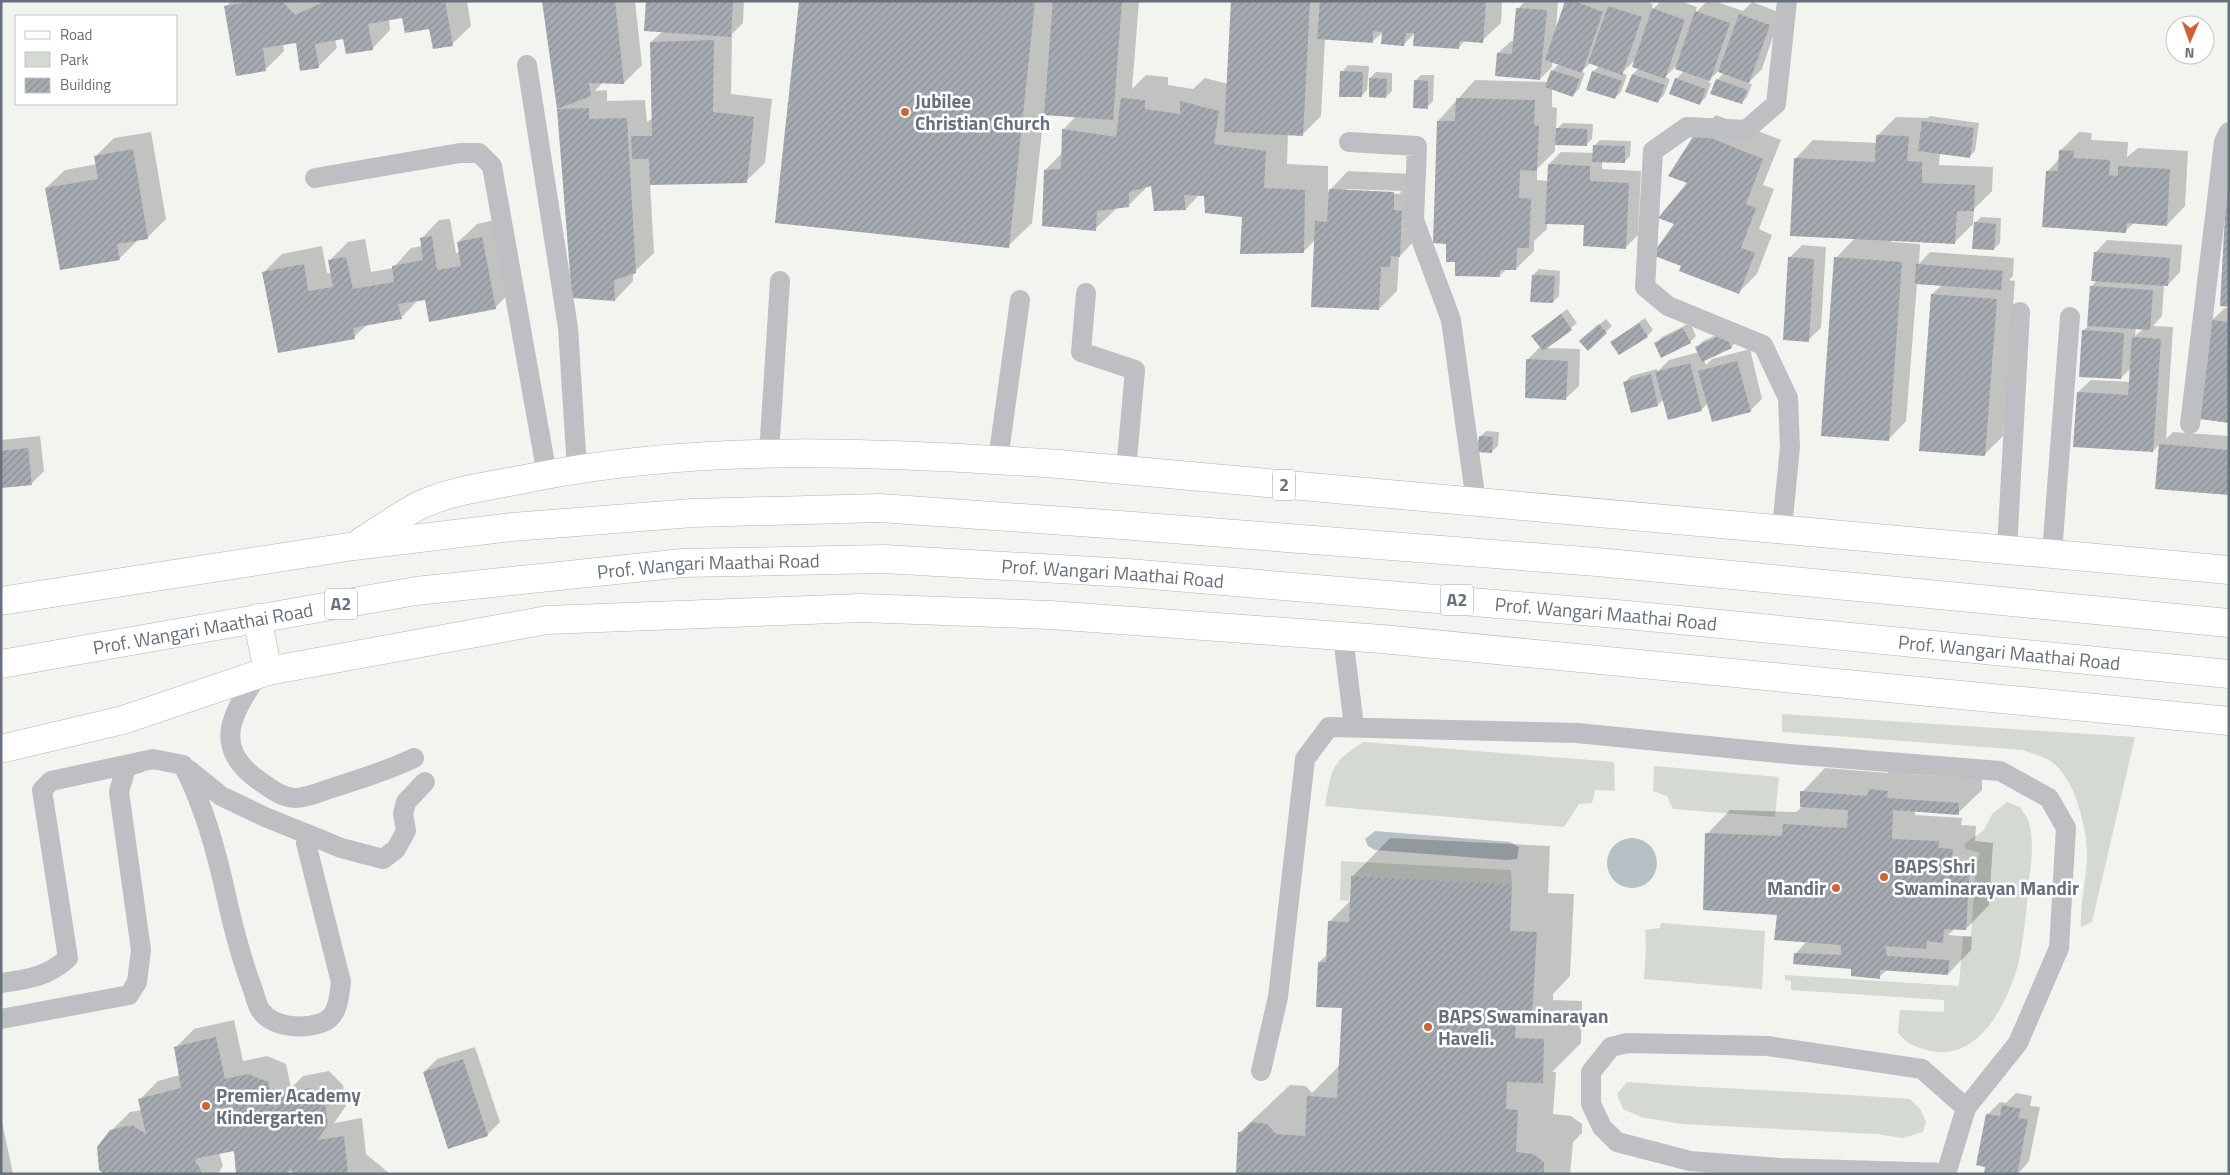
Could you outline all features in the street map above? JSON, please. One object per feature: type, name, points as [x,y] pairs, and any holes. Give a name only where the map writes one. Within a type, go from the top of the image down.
[{"type":"main road","name":"2","points":[[354,546],[426,502],[468,490],[547,474],[691,456],[876,453],[1126,470],[2229,570]]},
{"type":"main road","points":[[1,601],[354,546],[512,527],[693,513],[880,508],[1598,562],[2229,622]]},
{"type":"main road","name":"Prof. Wangari Maathai Road","points":[[1,664],[416,590],[683,563],[884,559],[1128,573],[1628,615],[2229,674]]},
{"type":"main road","points":[[1,749],[123,720],[263,673],[547,620],[861,608],[1050,615],[1402,640],[2229,721]]},
{"type":"main road","points":[[257,618],[263,673]]},
{"type":"lane","points":[[1782,528],[1790,447],[1788,398],[1763,345],[1668,306],[1645,287],[1653,151],[1687,127],[1746,130],[1776,104],[1787,1]]},
{"type":"lane","points":[[527,65],[568,328],[577,469]]},
{"type":"lane","points":[[2190,424],[2224,142],[2229,132]]},
{"type":"lane","points":[[1349,142],[1417,146],[1414,220],[1451,320],[1476,502]]},
{"type":"lane","points":[[315,178],[460,153],[479,153],[492,166],[547,474]]},
{"type":"lane","points":[[769,454],[780,281]]},
{"type":"lane","points":[[1086,293],[1081,352],[1135,370],[1126,470]]},
{"type":"lane","points":[[998,460],[1020,300]]},
{"type":"lane","points":[[2007,549],[2020,312]]},
{"type":"lane","points":[[2052,553],[2070,317]]},
{"type":"lane","points":[[1343,637],[1354,726]]},
{"type":"lane","points":[[263,673],[234,714],[230,729],[231,747],[239,763],[249,774],[280,795],[294,798],[312,796],[363,780],[414,758]]},
{"type":"lane","points":[[1261,1071],[1278,997],[1305,759],[1330,727],[1354,726],[1577,733],[1789,754],[2000,771],[2048,798],[2066,828],[2059,948],[2018,1042],[1966,1108],[1946,1173],[1780,1168],[1690,1161],[1617,1142],[1602,1127],[1591,1104],[1591,1072],[1612,1047],[1627,1043],[1768,1046],[1922,1069],[1966,1108]]},
{"type":"lane","points":[[1,1019],[129,995],[140,965],[141,950],[118,792],[126,767],[153,759]]},
{"type":"lane","points":[[6,982],[30,979],[55,970],[68,958],[42,790],[51,780],[153,759],[183,765],[221,796],[265,817],[342,848],[384,859],[396,849],[406,831],[403,814],[406,802],[425,782]]},
{"type":"lane","points":[[183,765],[196,791],[207,820],[226,895],[232,929],[242,962],[261,1011],[275,1022],[292,1026],[312,1026],[327,1021],[338,1005],[341,982],[306,843],[317,838]]},
{"type":"green space","points":[[1782,714],[2135,737],[2092,922],[2081,927],[2087,854],[2082,817],[2067,779],[2052,762],[2023,750],[1782,732]]},
{"type":"green space","points":[[1364,742],[1614,762],[1615,791],[1595,790],[1592,803],[1579,804],[1564,827],[1325,806],[1334,768],[1345,755]]},
{"type":"green space","points":[[1654,766],[1779,777],[1775,817],[1673,809],[1667,796],[1653,791]]},
{"type":"green space","points":[[2007,802],[2020,807],[2028,819],[2031,831],[2032,857],[2026,916],[2020,956],[2010,988],[2003,1004],[1982,1033],[1969,1044],[1954,1051],[1938,1052],[1927,1050],[1916,1047],[1898,1033],[1900,1010],[1944,1012],[1944,1000],[1791,990],[1791,981],[1785,980],[1785,975],[1959,986],[1963,936],[1971,936],[1976,864],[1980,853],[1966,849],[1964,844],[1984,830],[1992,814]]},
{"type":"green space","points":[[1341,861],[1511,870],[1512,884],[1351,876],[1349,901],[1340,900]]},
{"type":"green space","points":[[1661,923],[1765,931],[1762,989],[1644,979],[1645,930],[1660,928]]},
{"type":"green space","points":[[1627,1082],[1910,1099],[1920,1109],[1926,1122],[1923,1132],[1903,1138],[1876,1134],[1682,1124],[1641,1117],[1623,1109],[1617,1094]]},
{"type":"shaded area","points":[[1375,831],[1510,842],[1519,847],[1517,859],[1506,860],[1375,850],[1368,846],[1365,839]]},
{"type":"shaded area","points":[[1632,838],[1641,840],[1652,849],[1657,863],[1655,872],[1646,883],[1632,888],[1623,886],[1612,877],[1607,863],[1609,854],[1618,843]]},
{"type":"building","points":[[256,1],[282,1],[295,15],[326,1],[445,1],[453,46],[433,49],[429,29],[405,33],[402,18],[368,24],[373,50],[346,54],[343,39],[315,44],[319,68],[300,71],[296,43],[263,48],[266,71],[236,76],[224,6]]},
{"type":"building","points":[[542,1],[615,1],[624,84],[589,83],[591,96],[557,109]]},
{"type":"building","points":[[646,1],[733,1],[731,37],[644,31]]},
{"type":"building","name":"Jubilee Christian Church","points":[[799,1],[1035,1],[1009,248],[775,223]]},
{"type":"building","points":[[1053,1],[1122,1],[1113,120],[1044,115]]},
{"type":"building","points":[[1231,1],[1310,1],[1303,136],[1224,132]]},
{"type":"building","points":[[1320,1],[1486,1],[1483,43],[1460,41],[1459,49],[1413,46],[1414,33],[1406,33],[1404,46],[1381,44],[1382,32],[1373,31],[1373,43],[1317,39]]},
{"type":"building","points":[[1565,1],[1574,1],[1603,12],[1582,73],[1545,60]]},
{"type":"building","points":[[1608,6],[1642,17],[1622,75],[1588,63]]},
{"type":"building","points":[[1516,8],[1547,10],[1540,80],[1495,76],[1497,53],[1512,54]]},
{"type":"building","points":[[1652,8],[1685,20],[1665,79],[1632,67]]},
{"type":"building","points":[[1695,11],[1730,23],[1710,81],[1675,69]]},
{"type":"building","points":[[1739,14],[1770,25],[1749,83],[1718,72]]},
{"type":"building","points":[[714,40],[713,112],[754,117],[747,183],[650,185],[649,159],[632,159],[631,136],[652,136],[650,42]]},
{"type":"building","points":[[1551,70],[1580,79],[1573,97],[1545,87]]},
{"type":"building","points":[[1340,71],[1363,72],[1362,97],[1339,97]]},
{"type":"building","points":[[1592,71],[1622,81],[1615,99],[1586,90]]},
{"type":"building","points":[[1632,74],[1665,85],[1658,103],[1625,92]]},
{"type":"building","points":[[1369,78],[1387,79],[1386,98],[1369,97]]},
{"type":"building","points":[[1675,78],[1706,89],[1700,105],[1669,94]]},
{"type":"building","points":[[1716,79],[1747,90],[1742,104],[1710,94]]},
{"type":"building","points":[[1414,80],[1428,81],[1428,109],[1413,108]]},
{"type":"building","points":[[1121,98],[1145,100],[1145,109],[1180,114],[1180,101],[1219,111],[1214,144],[1266,151],[1264,188],[1305,190],[1304,253],[1240,254],[1242,217],[1205,213],[1204,196],[1184,195],[1186,210],[1154,211],[1151,186],[1129,192],[1129,207],[1097,211],[1096,231],[1042,226],[1044,170],[1061,169],[1062,129],[1116,137]]},
{"type":"building","points":[[1456,98],[1535,100],[1534,125],[1539,126],[1537,171],[1520,170],[1519,198],[1531,199],[1529,248],[1517,248],[1516,270],[1500,270],[1500,277],[1455,276],[1455,262],[1446,262],[1446,244],[1433,243],[1437,121],[1455,121]]},
{"type":"building","points":[[589,108],[589,119],[627,118],[636,273],[614,280],[615,301],[572,298],[557,109]]},
{"type":"building","points":[[1922,121],[1974,128],[1970,158],[1918,151]]},
{"type":"building","points":[[1556,128],[1587,129],[1587,146],[1555,145]]},
{"type":"building","points":[[1696,132],[1763,159],[1746,204],[1756,208],[1741,248],[1755,253],[1739,294],[1679,271],[1681,266],[1652,255],[1674,224],[1658,218],[1687,183],[1668,176]]},
{"type":"building","points":[[1876,135],[1909,136],[1907,161],[1922,162],[1922,183],[1975,185],[1974,211],[1957,211],[1955,244],[1790,236],[1794,158],[1875,162]]},
{"type":"building","points":[[1593,145],[1625,146],[1625,163],[1592,162]]},
{"type":"building","points":[[133,149],[148,239],[117,244],[120,260],[60,270],[45,188],[98,179],[94,156]]},
{"type":"building","points":[[2059,150],[2074,151],[2073,158],[2110,160],[2109,175],[2118,176],[2118,166],[2170,169],[2167,226],[2127,223],[2126,233],[2042,227],[2046,171],[2058,171]]},
{"type":"building","points":[[1548,164],[1590,166],[1590,181],[1629,183],[1626,249],[1583,246],[1584,225],[1545,224]]},
{"type":"building","points":[[2227,178],[2229,178],[2229,307],[2220,306]]},
{"type":"building","points":[[1329,189],[1394,192],[1394,210],[1402,211],[1400,257],[1391,256],[1390,267],[1381,267],[1379,310],[1311,307],[1315,221],[1327,222]]},
{"type":"building","points":[[1974,222],[1996,224],[1994,250],[1972,249]]},
{"type":"building","points":[[432,236],[437,270],[461,266],[457,242],[482,237],[496,309],[429,322],[425,300],[398,304],[402,319],[353,328],[355,339],[278,353],[262,272],[304,264],[308,291],[333,287],[328,260],[346,257],[353,289],[394,282],[392,266],[423,260],[420,238]]},
{"type":"building","points":[[2094,252],[2170,258],[2168,286],[2091,281]]},
{"type":"building","points":[[1788,257],[1814,259],[1809,342],[1783,340]]},
{"type":"building","points":[[1834,257],[1902,262],[1889,441],[1821,436]]},
{"type":"building","points":[[1916,264],[2003,271],[2001,290],[1915,284]]},
{"type":"building","points":[[1532,275],[1555,276],[1553,303],[1530,302]]},
{"type":"building","points":[[2090,286],[2153,290],[2150,330],[2087,326]]},
{"type":"building","points":[[1931,294],[1997,299],[1985,456],[1919,451]]},
{"type":"building","points":[[1561,314],[1572,330],[1543,351],[1531,336]]},
{"type":"building","points":[[2211,320],[2229,322],[2229,423],[2200,419]]},
{"type":"building","points":[[1639,323],[1648,337],[1619,355],[1610,342]]},
{"type":"building","points":[[1599,324],[1607,333],[1588,351],[1579,341]]},
{"type":"building","points":[[1683,328],[1691,343],[1661,358],[1654,343]]},
{"type":"building","points":[[2082,330],[2124,333],[2121,379],[2079,377]]},
{"type":"building","points":[[1725,333],[1732,348],[1702,362],[1695,347]]},
{"type":"building","points":[[2132,337],[2161,339],[2153,452],[2073,447],[2077,392],[2128,395]]},
{"type":"building","points":[[1526,359],[1568,361],[1566,400],[1525,398]]},
{"type":"building","points":[[1737,361],[1751,412],[1712,422],[1698,371]]},
{"type":"building","points":[[1690,363],[1702,411],[1668,420],[1655,372]]},
{"type":"building","points":[[1651,374],[1658,406],[1631,413],[1623,382]]},
{"type":"building","points":[[1479,436],[1493,437],[1492,453],[1477,452]]},
{"type":"building","points":[[2159,444],[2229,450],[2229,495],[2155,489]]},
{"type":"building","points":[[28,448],[32,485],[1,488],[1,451]]},
{"type":"building","name":"Mandir","points":[[1869,789],[1888,791],[1887,798],[1959,803],[1959,815],[1893,810],[1892,839],[1939,841],[1938,848],[1953,849],[1952,864],[1970,866],[1966,930],[1944,929],[1943,943],[1927,941],[1926,949],[1885,946],[1887,956],[1949,960],[1948,975],[1880,970],[1880,979],[1851,976],[1851,969],[1793,964],[1794,953],[1841,955],[1841,945],[1774,940],[1777,915],[1703,910],[1705,833],[1782,836],[1783,824],[1847,828],[1848,810],[1800,807],[1800,791],[1867,796]]},
{"type":"building","name":"BAPS Swaminarayan Haveli.","points":[[1351,876],[1512,884],[1510,931],[1537,932],[1532,1016],[1516,1016],[1515,1038],[1544,1039],[1543,1083],[1507,1082],[1506,1109],[1518,1110],[1516,1152],[1533,1154],[1544,1162],[1544,1172],[1542,1174],[1236,1174],[1238,1132],[1242,1132],[1251,1122],[1267,1124],[1276,1134],[1305,1136],[1307,1096],[1337,1098],[1342,1008],[1316,1007],[1318,962],[1326,962],[1328,921],[1349,922]]},
{"type":"building","name":"Premier Academy Kindergarten","points":[[216,1037],[225,1079],[248,1074],[268,1082],[274,1108],[284,1094],[310,1088],[325,1103],[328,1125],[317,1140],[344,1136],[348,1174],[292,1174],[291,1168],[287,1174],[236,1174],[234,1151],[198,1158],[195,1162],[202,1174],[104,1174],[99,1170],[97,1147],[110,1130],[132,1125],[146,1134],[138,1099],[181,1088],[174,1047]]},
{"type":"building","points":[[463,1059],[488,1136],[448,1149],[423,1072]]},
{"type":"building","points":[[2002,1105],[2021,1109],[2018,1118],[2028,1119],[2017,1174],[1984,1174],[1985,1167],[1976,1165],[1986,1114],[2000,1116]]},
{"type":"place","name":"Jubilee Christian Church","points":[[905,112]]},
{"type":"place","name":"BAPS Shri Swaminarayan Mandir","points":[[1884,877]]},
{"type":"place","name":"Mandir","points":[[1836,888]]},
{"type":"place","name":"BAPS Swaminarayan Haveli.","points":[[1428,1027]]},
{"type":"place","name":"Premier Academy Kindergarten","points":[[206,1106]]}]
